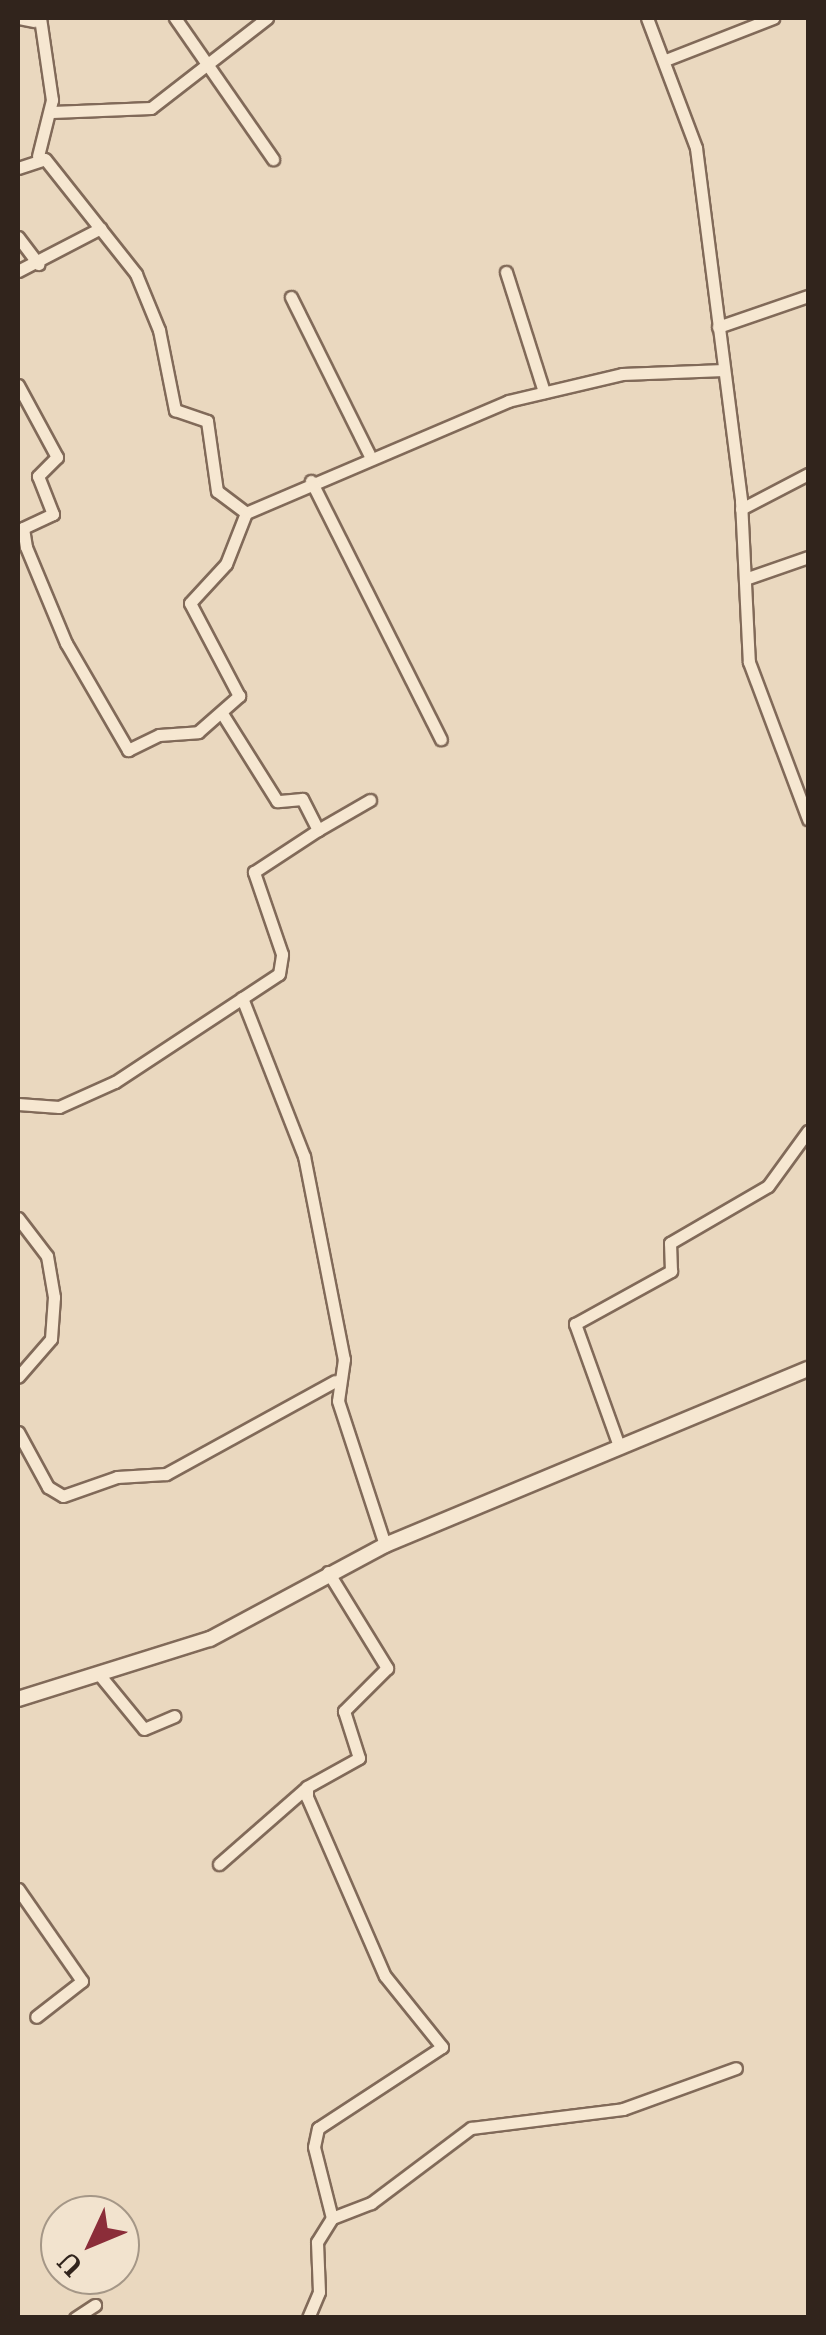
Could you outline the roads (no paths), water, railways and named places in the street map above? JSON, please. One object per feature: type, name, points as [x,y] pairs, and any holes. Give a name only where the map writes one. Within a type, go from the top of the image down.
[{"type":"street","points":[[18,18],[37,19],[52,112],[38,156],[18,168]]},
{"type":"street","points":[[175,18],[273,159]]},
{"type":"street","points":[[52,112],[151,108],[267,18]]},
{"type":"street","points":[[647,18],[690,114],[741,509],[749,662],[808,819]]},
{"type":"street","points":[[668,59],[774,18]]},
{"type":"street","points":[[38,156],[101,228],[148,298],[175,410],[207,422],[217,491],[246,513]]},
{"type":"street","points":[[18,271],[101,228]]},
{"type":"street","points":[[18,237],[38,264]]},
{"type":"street","points":[[506,272],[544,392]]},
{"type":"street","points":[[718,327],[808,296]]},
{"type":"street","points":[[291,297],[369,454]]},
{"type":"street","points":[[18,385],[56,457],[38,476],[53,514],[20,529],[66,643],[125,749],[198,732],[223,715],[237,686],[190,603],[226,564],[246,513],[369,454],[544,392],[622,374],[724,370]]},
{"type":"street","points":[[741,509],[808,474]]},
{"type":"street","points":[[311,481],[441,738]]},
{"type":"street","points":[[746,579],[808,558]]},
{"type":"street","points":[[223,715],[272,795],[283,804],[302,799],[318,830]]},
{"type":"street","points":[[18,1104],[59,1107],[114,1082],[282,968],[254,872],[370,800]]},
{"type":"street","points":[[18,1432],[48,1487],[63,1496],[117,1477],[166,1474],[335,1381],[344,1359],[312,1188],[242,998]]},
{"type":"street","points":[[619,1446],[575,1324],[671,1271],[670,1243],[768,1186],[808,1131]]},
{"type":"street","points":[[18,1218],[46,1256],[54,1297],[51,1339],[18,1377]]},
{"type":"street","points":[[18,1699],[210,1639],[328,1572],[385,1545],[808,1369]]},
{"type":"street","points":[[335,1381],[385,1545]]},
{"type":"street","points":[[219,1864],[308,1787],[359,1758],[344,1712],[387,1668],[328,1572]]},
{"type":"street","points":[[98,1673],[144,1729],[174,1716]]},
{"type":"street","points":[[308,1787],[385,1976],[442,2047],[318,2128],[314,2147],[332,2218]]},
{"type":"street","points":[[18,1888],[82,1982],[36,2017]]},
{"type":"street","points":[[308,2318],[319,2292],[317,2242],[332,2218],[371,2203],[471,2128],[636,2106],[736,2068]]},
{"type":"street","points":[[74,2318],[95,2305]]}]
